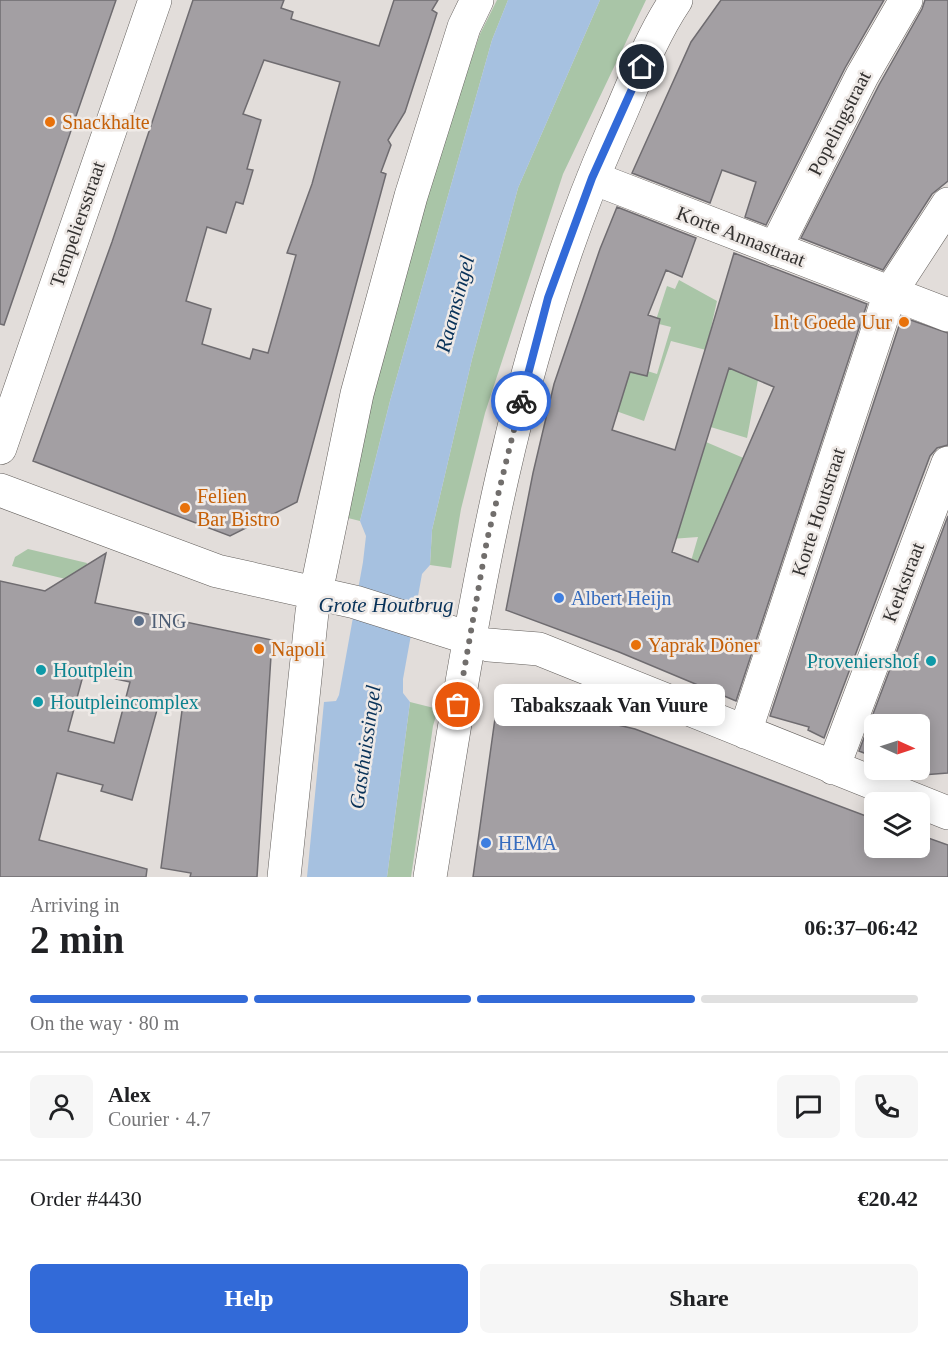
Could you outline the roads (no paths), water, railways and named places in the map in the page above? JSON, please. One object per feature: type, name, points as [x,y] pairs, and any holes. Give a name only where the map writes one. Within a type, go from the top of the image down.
[{"type":"street","name":"Tempeliersstraat","points":[[0,448],[155,0]]},
{"type":"street","points":[[284,877],[315,593],[357,394],[405,218],[464,27],[477,0]]},
{"type":"street","points":[[430,877],[479,641],[494,506],[548,298],[592,178],[632,87],[676,0]]},
{"type":"street","name":"Popelingstraat","points":[[775,249],[862,76],[906,0]]},
{"type":"street","name":"Korte Annastraat","points":[[592,178],[948,315]]},
{"type":"street","name":"Korte Houtstraat","points":[[745,732],[890,293],[948,204]]},
{"type":"street","name":"Kerkstraat","points":[[833,768],[948,463]]},
{"type":"street","points":[[0,490],[217,571],[356,602],[415,618],[479,641],[539,649],[896,792]]},
{"type":"street","points":[[930,796],[948,794]]},
{"type":"street","points":[[930,806],[948,813]]},
{"type":"water","points":[[508,0],[600,0],[518,188],[472,359],[432,530],[430,565],[422,574],[403,679],[403,693],[410,702],[387,877],[307,877],[324,702],[336,701],[339,695],[363,562],[366,536],[360,521],[390,401],[492,40]]},
{"type":"place","name":"Snackhalte","points":[[50,122]]},
{"type":"place","name":"In't Goede Uur","points":[[904,322]]},
{"type":"place","name":"Felien Bar Bistro","points":[[185,508]]},
{"type":"place","name":"Albert Heijn","points":[[559,598]]},
{"type":"place","name":"ING","points":[[139,621]]},
{"type":"place","name":"Yaprak Döner","points":[[636,645]]},
{"type":"place","name":"Napoli","points":[[259,649]]},
{"type":"place","name":"Proveniershof","points":[[931,661]]},
{"type":"place","name":"Houtplein","points":[[41,670]]},
{"type":"place","name":"Houtpleincomplex","points":[[38,702]]},
{"type":"place","name":"Tabakszaak Van Vuure","points":[[458,705]]},
{"type":"place","name":"HEMA","points":[[486,843]]},
{"type":"water label","name":"Raamsingel","points":[[455,304]]},
{"type":"water label","name":"Grote Houtbrug","points":[[386,605]]},
{"type":"water label","name":"Gasthuissingel","points":[[365,747]]}]
